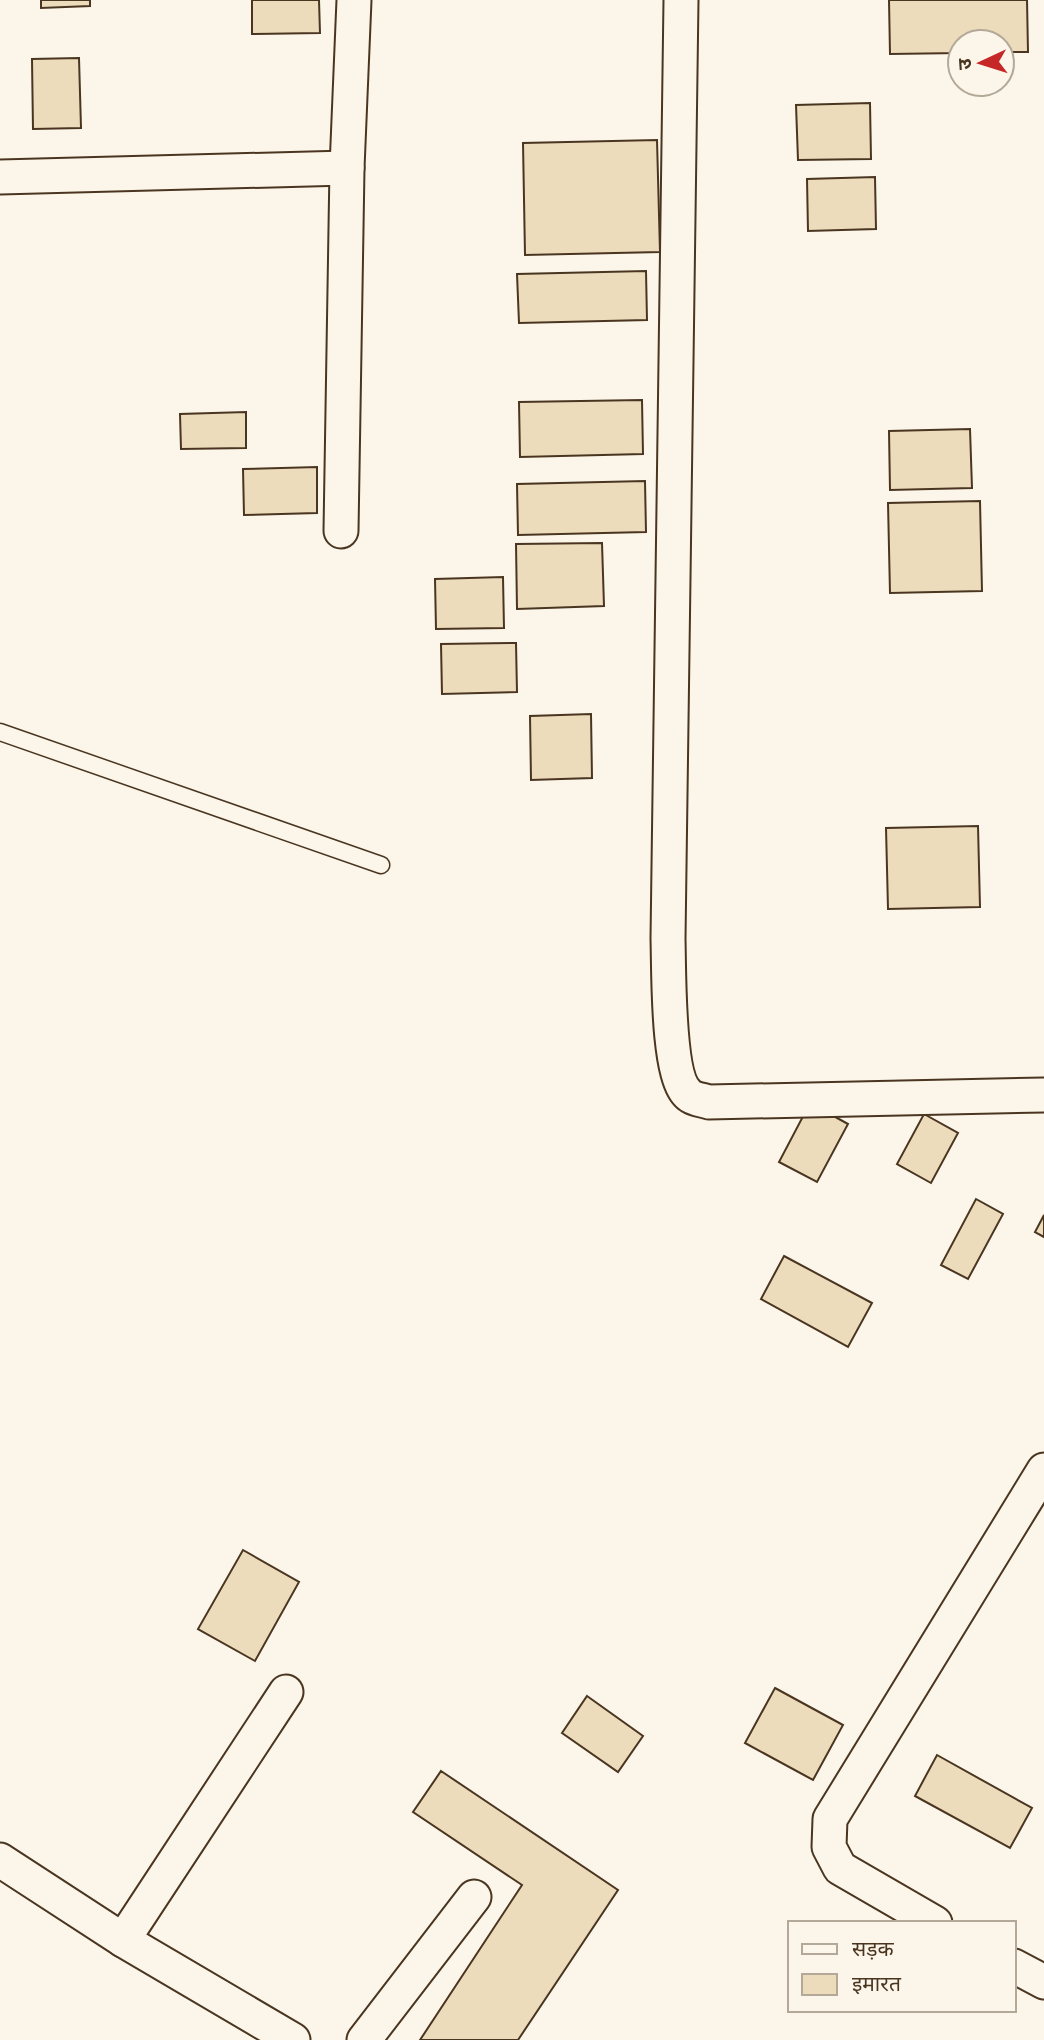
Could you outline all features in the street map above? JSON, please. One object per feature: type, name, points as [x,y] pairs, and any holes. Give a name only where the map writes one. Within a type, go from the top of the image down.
[{"type":"street","points":[[341,531],[347,168],[354,0]]},
{"type":"street","points":[[681,0],[668,939],[673,1057],[677,1079],[689,1095],[709,1102],[1044,1095]]},
{"type":"street","points":[[0,177],[347,168]]},
{"type":"street","points":[[931,1921],[840,1868],[829,1847],[830,1819],[1044,1470]]},
{"type":"street","points":[[122,1940],[286,1692]]},
{"type":"street","points":[[0,1860],[122,1940],[293,2040]]},
{"type":"street","points":[[364,2040],[474,1897]]},
{"type":"street","points":[[1016,1967],[1044,1982]]},
{"type":"lane","points":[[0,732],[381,865]]},
{"type":"building","points":[[41,0],[90,0],[90,6],[41,8]]},
{"type":"building","points":[[252,0],[319,0],[320,33],[252,34]]},
{"type":"building","points":[[889,0],[1027,0],[1028,52],[1016,52],[1016,28],[946,28],[946,53],[890,54]]},
{"type":"building","points":[[79,58],[81,128],[33,129],[32,59]]},
{"type":"building","points":[[870,103],[871,159],[798,160],[796,105]]},
{"type":"building","points":[[657,140],[660,252],[525,255],[523,143]]},
{"type":"building","points":[[875,177],[876,229],[808,231],[807,179]]},
{"type":"building","points":[[646,271],[647,320],[519,323],[517,274]]},
{"type":"building","points":[[642,400],[643,454],[520,457],[519,402]]},
{"type":"building","points":[[246,412],[246,448],[181,449],[180,414]]},
{"type":"building","points":[[970,429],[972,488],[890,490],[889,431]]},
{"type":"building","points":[[317,467],[317,513],[244,515],[243,469]]},
{"type":"building","points":[[645,481],[646,532],[518,535],[517,484]]},
{"type":"building","points":[[980,501],[982,591],[890,593],[888,503]]},
{"type":"building","points":[[602,543],[604,606],[517,609],[516,544]]},
{"type":"building","points":[[503,577],[504,628],[436,629],[435,579]]},
{"type":"building","points":[[516,643],[517,692],[442,694],[441,644]]},
{"type":"building","points":[[591,714],[592,778],[531,780],[530,716]]},
{"type":"building","points":[[978,826],[980,907],[888,909],[886,828]]},
{"type":"building","points":[[810,1103],[848,1124],[817,1182],[779,1162]]},
{"type":"building","points":[[924,1114],[958,1133],[931,1183],[897,1164]]},
{"type":"building","points":[[976,1199],[1003,1214],[968,1279],[941,1265]]},
{"type":"building","points":[[1044,1215],[1044,1237],[1035,1232]]},
{"type":"building","points":[[784,1256],[872,1303],[848,1347],[761,1299]]},
{"type":"building","points":[[243,1550],[299,1582],[255,1661],[198,1629]]},
{"type":"building","points":[[775,1688],[843,1725],[813,1780],[745,1743]]},
{"type":"building","points":[[587,1696],[643,1736],[618,1772],[562,1733]]},
{"type":"building","points":[[937,1755],[1032,1808],[1010,1848],[915,1796]]},
{"type":"building","points":[[441,1771],[618,1890],[518,2040],[420,2040],[522,1885],[413,1812]]}]
